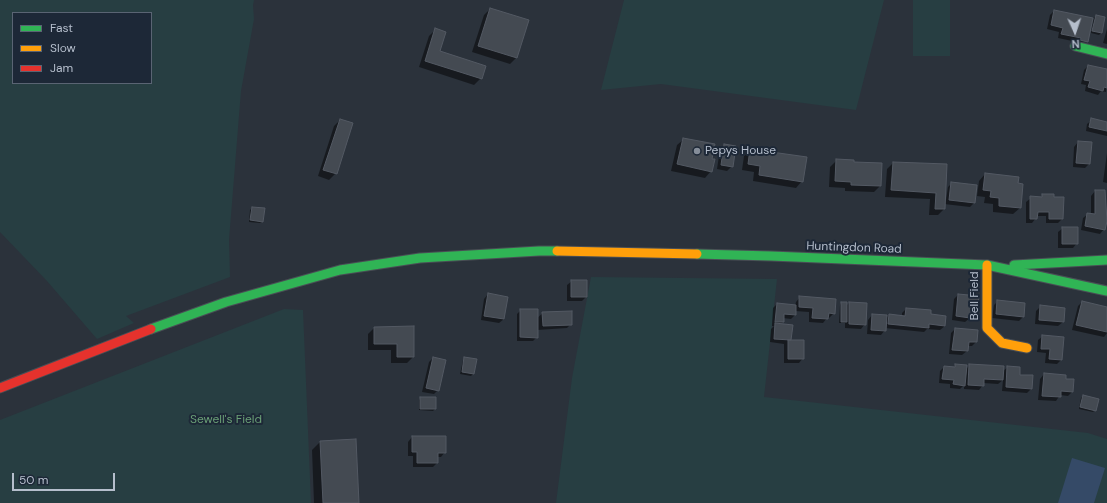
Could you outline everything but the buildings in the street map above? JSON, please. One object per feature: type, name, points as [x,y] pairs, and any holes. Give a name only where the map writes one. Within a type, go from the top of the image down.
[{"type":"main road","points":[[1075,46],[1107,54]]},
{"type":"main road","name":"Huntingdon Road","points":[[0,388],[156,327],[226,302],[340,270],[420,258],[532,252],[714,255],[990,266]]},
{"type":"main road","points":[[990,266],[1107,260]]},
{"type":"main road","points":[[990,266],[1107,291]]},
{"type":"main road","name":"Bell Field","points":[[990,266],[986,279],[987,328],[1002,343],[1027,348]]},
{"type":"green space","points":[[0,0],[254,0],[254,19],[241,91],[229,240],[230,277],[126,316],[134,323],[97,339],[47,281],[0,232]]},
{"type":"green space","points":[[624,0],[884,0],[856,110],[661,84],[601,90]]},
{"type":"green space","points":[[913,0],[950,0],[950,56],[913,56]]},
{"type":"green space","points":[[591,277],[777,279],[764,397],[1088,433],[1107,439],[1107,503],[556,503],[572,378]]},
{"type":"green space","name":"Sewell's Field","points":[[284,309],[303,310],[311,503],[0,503],[0,420]]},
{"type":"water","points":[[1072,458],[1105,468],[1094,503],[1058,503]]},
{"type":"traffic: fast","points":[[1075,46],[1107,54]]},
{"type":"traffic: fast","points":[[151,329],[226,302],[340,270],[420,258],[557,251]]},
{"type":"traffic: fast","points":[[697,254],[987,265],[1107,291]]},
{"type":"traffic: fast","points":[[1014,265],[1107,260]]},
{"type":"traffic: slow","points":[[557,251],[697,254]]},
{"type":"traffic: slow","points":[[987,265],[987,328],[1002,343],[1027,348]]},
{"type":"traffic: jam","points":[[0,388],[151,329]]},
{"type":"place","name":"Pepys House","points":[[697,151]]}]
